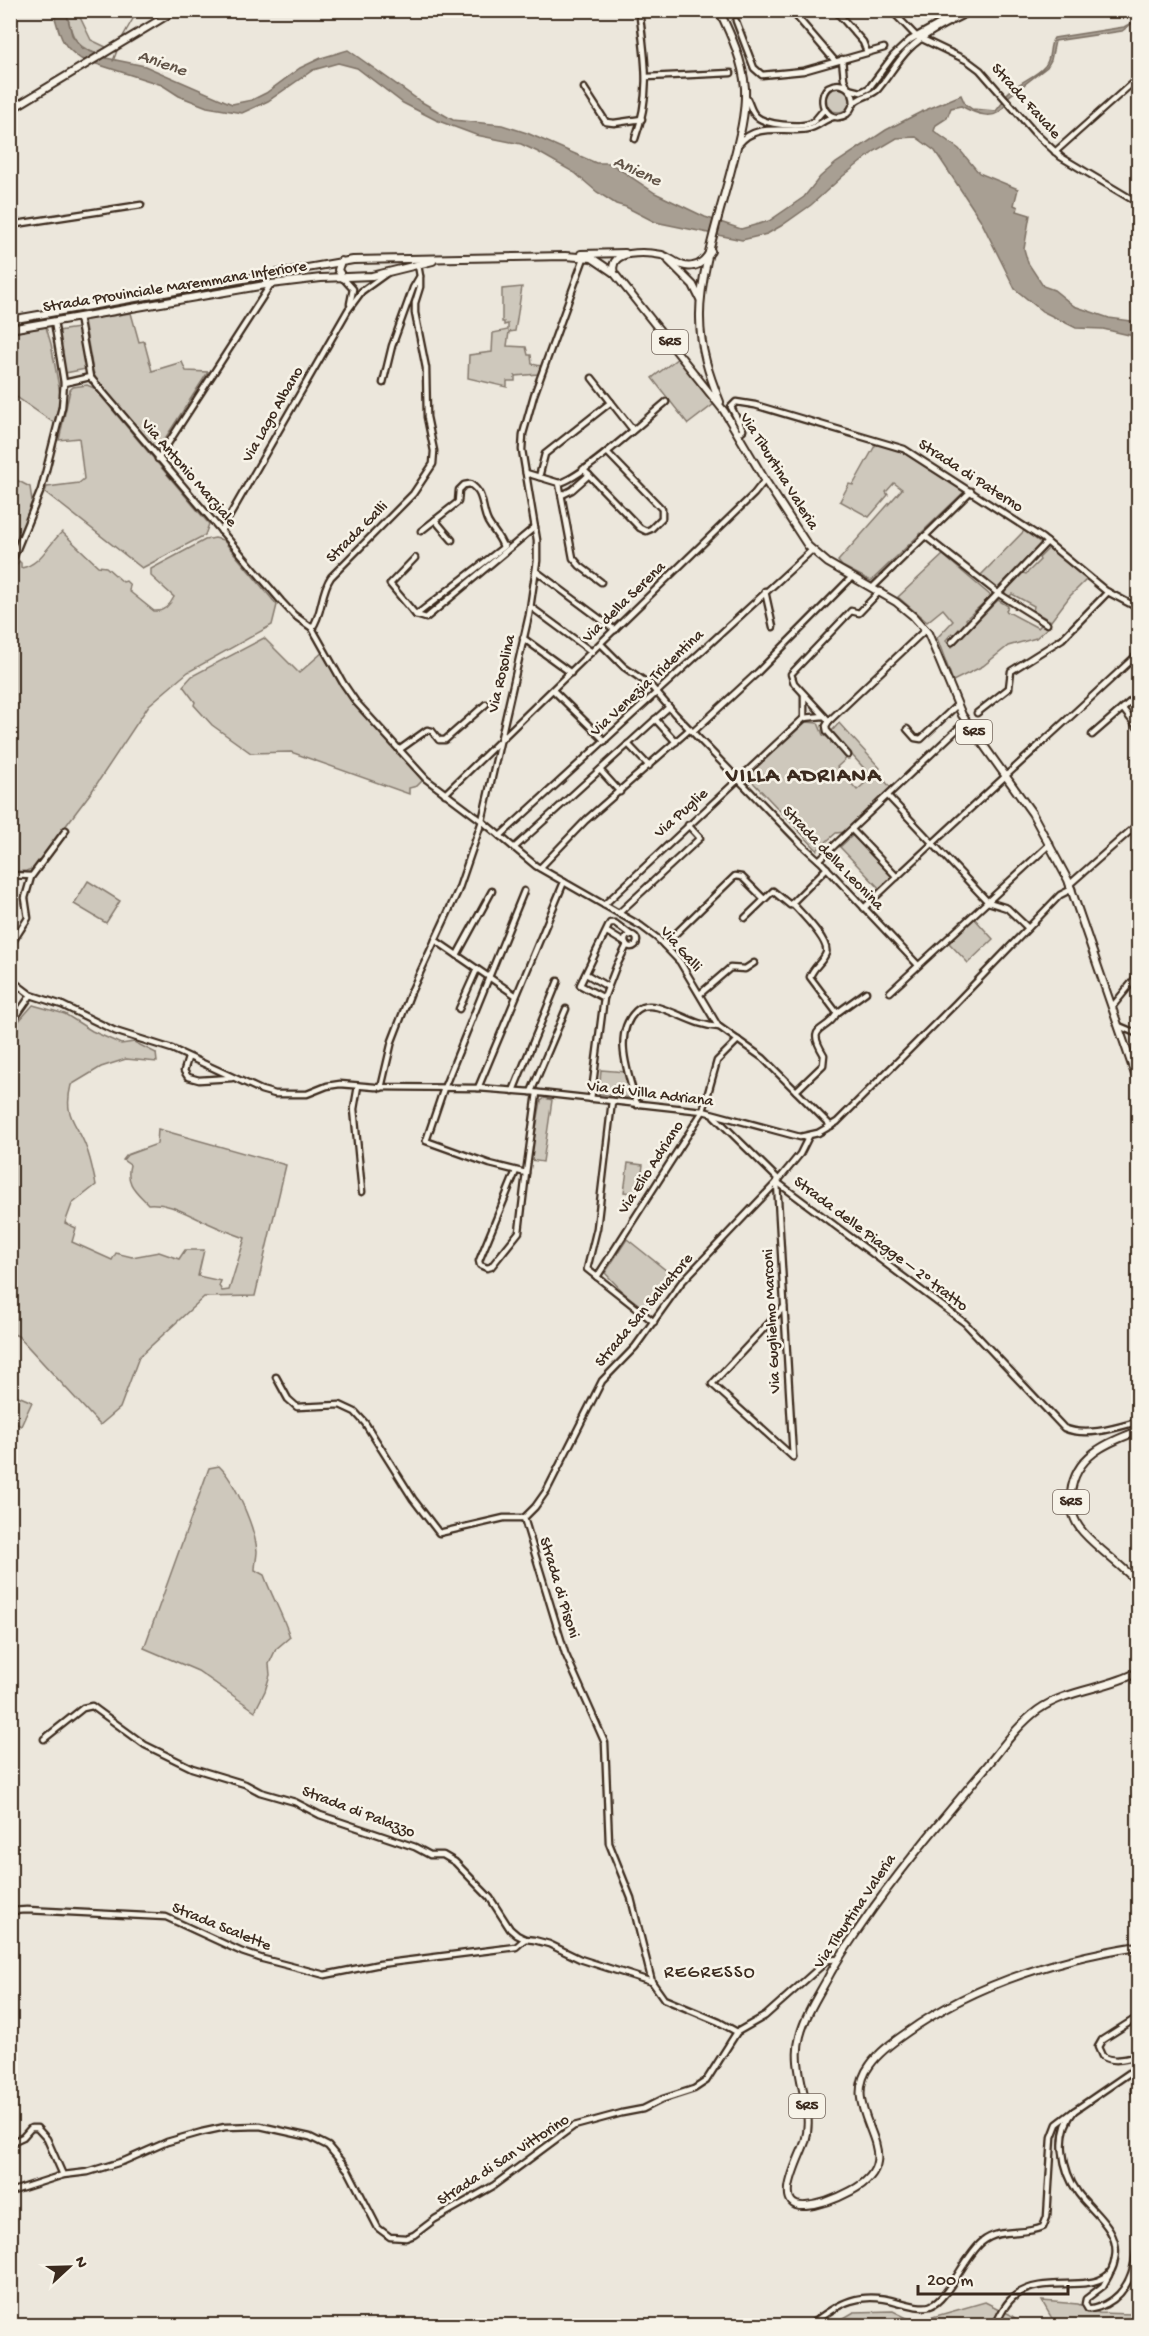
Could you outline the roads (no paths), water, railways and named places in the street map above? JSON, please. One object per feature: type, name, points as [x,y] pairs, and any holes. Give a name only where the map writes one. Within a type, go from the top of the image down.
[{"type":"main road","points":[[10,110],[176,10]]},
{"type":"main road","name":"Via Tiburtina Valeria","points":[[719,10],[739,59],[745,94],[744,116],[738,146],[700,301],[702,340],[710,377],[724,411]]},
{"type":"main road","points":[[614,273],[615,261],[632,253],[661,255],[685,266],[696,266],[711,251]]},
{"type":"main road","name":"Strada Provinciale Maremmana Inferiore","points":[[10,320],[341,261],[632,253]]},
{"type":"main road","points":[[661,255],[693,285],[700,301]]},
{"type":"main road","name":"Strada Provinciale Maremmana Inferiore","points":[[565,256],[597,261],[614,273]]},
{"type":"main road","name":"Strada Provinciale Maremmana Inferiore","points":[[10,329],[271,284],[321,278],[367,277],[418,266],[440,258]]},
{"type":"main road","points":[[384,259],[390,265],[387,273]]},
{"type":"main road","points":[[341,261],[338,270],[343,278]]},
{"type":"main road","name":"Via Tiburtina Valeria","points":[[614,273],[724,411],[765,480],[812,550],[828,563],[880,591],[908,612],[931,638],[957,705],[966,721],[1005,774],[1050,844],[1071,886],[1138,1083]]},
{"type":"main road","points":[[700,381],[710,377]]},
{"type":"main road","name":"SR5","points":[[1138,1428],[1104,1444],[1084,1461],[1075,1476],[1070,1500],[1076,1521],[1084,1533],[1138,1583]]},
{"type":"main road","name":"Via Tiburtina Valeria","points":[[1138,1672],[1045,1705],[1021,1724],[914,1852],[838,1959],[812,2006],[798,2045],[798,2065],[806,2101],[808,2130],[805,2144],[792,2175],[789,2192],[793,2203],[800,2206],[815,2205],[847,2193],[866,2181],[876,2168],[878,2149],[862,2111],[860,2084],[870,2065],[896,2040],[950,2004],[1017,1976],[1055,1963],[1138,1946]]},
{"type":"street","points":[[635,139],[642,119],[647,77],[639,10]]},
{"type":"street","points":[[791,10],[835,61]]},
{"type":"street","points":[[835,10],[863,42],[867,52]]},
{"type":"street","name":"Strada Favale","points":[[891,10],[916,36],[980,70],[1034,132],[1055,152],[1138,203]]},
{"type":"street","points":[[837,83],[861,92],[870,87],[900,49],[916,36],[964,10]]},
{"type":"street","points":[[854,104],[877,90],[911,47],[973,10]]},
{"type":"street","points":[[736,21],[754,68],[762,75],[803,71],[884,48]]},
{"type":"street","points":[[738,146],[745,137],[756,131],[808,129],[833,117],[849,113],[854,104],[854,96],[843,77],[842,59]]},
{"type":"street","points":[[647,77],[731,73]]},
{"type":"street","points":[[833,117],[824,110],[821,104],[822,94],[843,77]]},
{"type":"street","points":[[1055,152],[1138,78]]},
{"type":"street","points":[[584,88],[606,122],[642,119]]},
{"type":"street","points":[[745,94],[756,116],[765,122],[807,125],[814,122],[824,110]]},
{"type":"street","points":[[10,225],[141,205]]},
{"type":"street","name":"Via Rosolina","points":[[381,1088],[392,1041],[458,891],[482,821],[531,608],[536,572],[538,548],[522,441],[531,403],[584,258]]},
{"type":"street","points":[[383,383],[392,346],[413,288],[420,276],[418,266]]},
{"type":"street","points":[[696,266],[706,272]]},
{"type":"street","name":"Via Lago Albano","points":[[221,531],[348,310],[362,291],[387,273]]},
{"type":"street","name":"Strada Galli","points":[[312,628],[318,620],[323,593],[331,576],[413,494],[426,478],[434,462],[427,419],[425,364],[415,313],[420,276]]},
{"type":"street","points":[[343,278],[353,290],[348,310]]},
{"type":"street","points":[[159,459],[271,284]]},
{"type":"street","name":"Via Antonio Marziale","points":[[79,317],[90,377],[281,601],[294,615],[312,628]]},
{"type":"street","points":[[10,566],[42,485],[61,411],[64,383],[54,321]]},
{"type":"street","points":[[64,383],[90,377]]},
{"type":"street","points":[[592,378],[633,430]]},
{"type":"street","points":[[539,477],[545,454],[610,402]]},
{"type":"street","points":[[561,483],[607,452],[666,402]]},
{"type":"street","name":"Strada di Paterno","points":[[738,434],[743,430],[732,410],[732,405],[738,402],[904,449],[1047,542],[1108,592],[1138,608]]},
{"type":"street","points":[[583,469],[643,530],[650,530],[662,519],[661,508],[607,452]]},
{"type":"street","points":[[526,473],[561,483],[569,492]]},
{"type":"street","points":[[562,495],[589,475]]},
{"type":"street","name":"Via della Serena","points":[[445,794],[756,493],[765,480]]},
{"type":"street","points":[[561,483],[573,558],[601,582]]},
{"type":"street","points":[[422,531],[458,502],[459,489],[466,484],[471,484],[482,498],[487,519],[500,538],[503,547]]},
{"type":"street","points":[[873,587],[970,491]]},
{"type":"street","points":[[435,520],[452,540]]},
{"type":"street","points":[[415,558],[390,584],[416,615],[422,618],[431,615],[535,527]]},
{"type":"street","points":[[925,536],[999,594],[1047,624]]},
{"type":"street","points":[[952,642],[1047,542]]},
{"type":"street","points":[[416,615],[503,547],[510,547]]},
{"type":"street","name":"Via Venezia Tridentina","points":[[500,836],[812,550]]},
{"type":"street","points":[[536,572],[615,630]]},
{"type":"street","points":[[540,868],[586,820],[757,673],[852,577]]},
{"type":"street","points":[[765,591],[773,627]]},
{"type":"street","points":[[829,722],[791,677],[793,671],[851,611],[859,613],[880,591]]},
{"type":"street","points":[[977,713],[1009,688],[1011,671],[1062,639],[1108,592]]},
{"type":"street","points":[[531,608],[592,652]]},
{"type":"street","points":[[312,628],[346,687],[366,715],[426,779],[482,821]]},
{"type":"street","points":[[848,755],[826,726],[925,630]]},
{"type":"street","points":[[524,638],[571,673]]},
{"type":"street","name":"Strada della Leonina","points":[[600,644],[624,667],[658,692],[692,731],[827,868],[918,965]]},
{"type":"street","points":[[864,908],[1005,774],[1138,654]]},
{"type":"street","points":[[553,690],[604,741]]},
{"type":"street","points":[[804,694],[804,717],[824,716]]},
{"type":"street","points":[[1092,735],[1138,695]]},
{"type":"street","points":[[399,750],[427,730],[432,731],[440,740],[445,740],[486,704]]},
{"type":"street","points":[[907,729],[915,738],[921,739],[957,705]]},
{"type":"street","points":[[514,848],[669,706]]},
{"type":"street","points":[[1123,709],[1138,728]]},
{"type":"street","name":"Via Puglie","points":[[604,904],[804,717]]},
{"type":"street","points":[[655,719],[676,742]]},
{"type":"street","points":[[819,860],[853,831],[966,721]]},
{"type":"street","points":[[628,744],[649,766]]},
{"type":"street","points":[[600,770],[620,792]]},
{"type":"street","points":[[888,796],[987,902],[1007,908],[1028,928]]},
{"type":"street","name":"Via Galli","points":[[482,821],[540,868],[643,927],[664,945],[686,970],[719,1027],[763,1058],[831,1126]]},
{"type":"street","points":[[809,1136],[831,1126],[859,1101],[1061,894],[1138,824]]},
{"type":"street","points":[[620,914],[700,837],[688,825]]},
{"type":"street","points":[[10,946],[28,918],[26,898],[31,876],[66,830]]},
{"type":"street","points":[[853,831],[897,876]]},
{"type":"street","points":[[890,992],[1050,844]]},
{"type":"street","points":[[791,904],[827,868]]},
{"type":"street","points":[[10,875],[31,876]]},
{"type":"street","points":[[664,945],[735,876],[743,878],[764,899]]},
{"type":"street","points":[[478,1088],[564,882]]},
{"type":"street","points":[[458,955],[492,891]]},
{"type":"street","points":[[524,891],[444,1088],[426,1141],[490,1164],[526,1173]]},
{"type":"street","points":[[745,918],[775,891],[809,921],[826,947],[825,954],[810,977],[837,1013]]},
{"type":"street","points":[[604,998],[580,985],[606,932],[613,922],[637,939],[635,945],[626,944],[606,932]]},
{"type":"street","points":[[591,1099],[604,998],[626,944],[626,937],[633,935],[643,927]]},
{"type":"street","points":[[435,940],[516,995]]},
{"type":"street","points":[[700,994],[730,968],[745,969],[754,963]]},
{"type":"street","points":[[459,1009],[477,969]]},
{"type":"street","points":[[586,974],[608,987]]},
{"type":"street","points":[[1112,1007],[1138,975]]},
{"type":"street","name":"Via di Villa Adriana","points":[[10,980],[31,994],[62,1005],[115,1031],[172,1049],[261,1090],[277,1094],[305,1095],[337,1084],[381,1088],[478,1088],[531,1092],[703,1112],[791,1136],[809,1136]]},
{"type":"street","points":[[513,1092],[558,981]]},
{"type":"street","points":[[796,1091],[822,1067],[824,1055],[817,1046],[816,1040],[820,1030],[835,1018],[837,1013],[866,992]]},
{"type":"street","points":[[10,1026],[31,994]]},
{"type":"street","points":[[637,1105],[624,1045],[626,1029],[636,1011],[645,1006],[654,1007],[687,1020],[719,1027]]},
{"type":"street","points":[[531,1092],[566,1009]]},
{"type":"street","points":[[1119,1026],[1138,1034]]},
{"type":"street","name":"Via Elio Adriano","points":[[597,1277],[703,1112],[716,1063],[738,1040]]},
{"type":"street","name":"Via di Villa Adriana","points":[[188,1058],[184,1071],[186,1076],[196,1079],[236,1078]]},
{"type":"street","points":[[212,1067],[212,1078]]},
{"type":"street","points":[[358,1086],[354,1109],[362,1192]]},
{"type":"street","points":[[516,1171],[479,1261],[480,1265],[486,1268],[491,1267],[519,1232],[537,1093]]},
{"type":"street","points":[[612,1101],[597,1228],[587,1269],[654,1322]]},
{"type":"street","points":[[712,1114],[778,1181]]},
{"type":"street","name":"Strada San Salvatore","points":[[524,1518],[541,1499],[557,1472],[598,1386],[632,1351],[681,1283],[778,1181],[800,1154],[809,1136]]},
{"type":"street","name":"Via Guglielmo Marconi","points":[[778,1181],[793,1457],[712,1384],[784,1307]]},
{"type":"street","name":"Strada delle Piagge – 2º tratto","points":[[778,1181],[951,1311],[1064,1428],[1077,1431],[1112,1430],[1133,1423],[1138,1428]]},
{"type":"street","name":"Strada di Pisoni","points":[[276,1377],[286,1396],[295,1406],[311,1408],[340,1405],[358,1414],[413,1499],[439,1533],[504,1518],[524,1518],[565,1653],[604,1743],[609,1843],[631,1898],[652,1982]]},
{"type":"street","name":"Strada di Palazzo","points":[[44,1739],[83,1708],[92,1706],[145,1745],[189,1767],[295,1802],[320,1815],[415,1847],[430,1855],[441,1854],[448,1857],[485,1893],[512,1931],[525,1939],[539,1941],[575,1958],[652,1982]]},
{"type":"street","name":"Strada Scalette","points":[[10,1911],[166,1917],[263,1959],[325,1975],[380,1964],[516,1947],[525,1939]]},
{"type":"street","name":"Strada di San Vittorino","points":[[10,2192],[63,2175],[88,2172],[124,2161],[167,2142],[202,2132],[247,2126],[273,2128],[310,2137],[328,2146],[349,2173],[378,2228],[390,2237],[406,2238],[493,2186],[574,2126],[643,2109],[663,2099],[696,2088],[706,2081],[737,2032],[765,2016],[828,1960],[838,1959]]},
{"type":"street","points":[[652,1982],[664,1999],[737,2032]]},
{"type":"street","points":[[1138,2017],[1102,2040],[1098,2049],[1107,2060],[1138,2056]]},
{"type":"street","points":[[810,2325],[831,2310],[860,2297],[879,2297],[920,2307],[931,2306],[942,2297],[967,2257],[985,2239],[997,2234],[1043,2227],[1047,2218],[1052,2137],[1058,2122],[1138,2067]]},
{"type":"street","points":[[1138,2077],[1134,2090],[1138,2095]]},
{"type":"street","points":[[1074,2111],[1064,2128],[1065,2159],[1075,2188],[1114,2239],[1116,2257],[1103,2286],[1087,2297],[1085,2302],[1088,2309],[1113,2301],[1126,2283],[1137,2252],[1137,2205]]},
{"type":"street","points":[[10,2144],[23,2138],[31,2128],[37,2128],[47,2139],[63,2175]]},
{"type":"street","points":[[995,2325],[1010,2300],[1023,2290],[1046,2285],[1092,2281],[1104,2278],[1110,2272]]},
{"type":"waterway","points":[[122,38],[138,10]]},
{"type":"waterway","points":[[113,61],[118,48]]},
{"type":"district","name":"VILLA ADRIANA","points":[[804,777]]},
{"type":"district","name":"REGRESSO","points":[[710,1973]]},
{"type":"water label","name":"Aniene","points":[[162,64]]},
{"type":"water label","name":"Aniene","points":[[637,172]]}]
